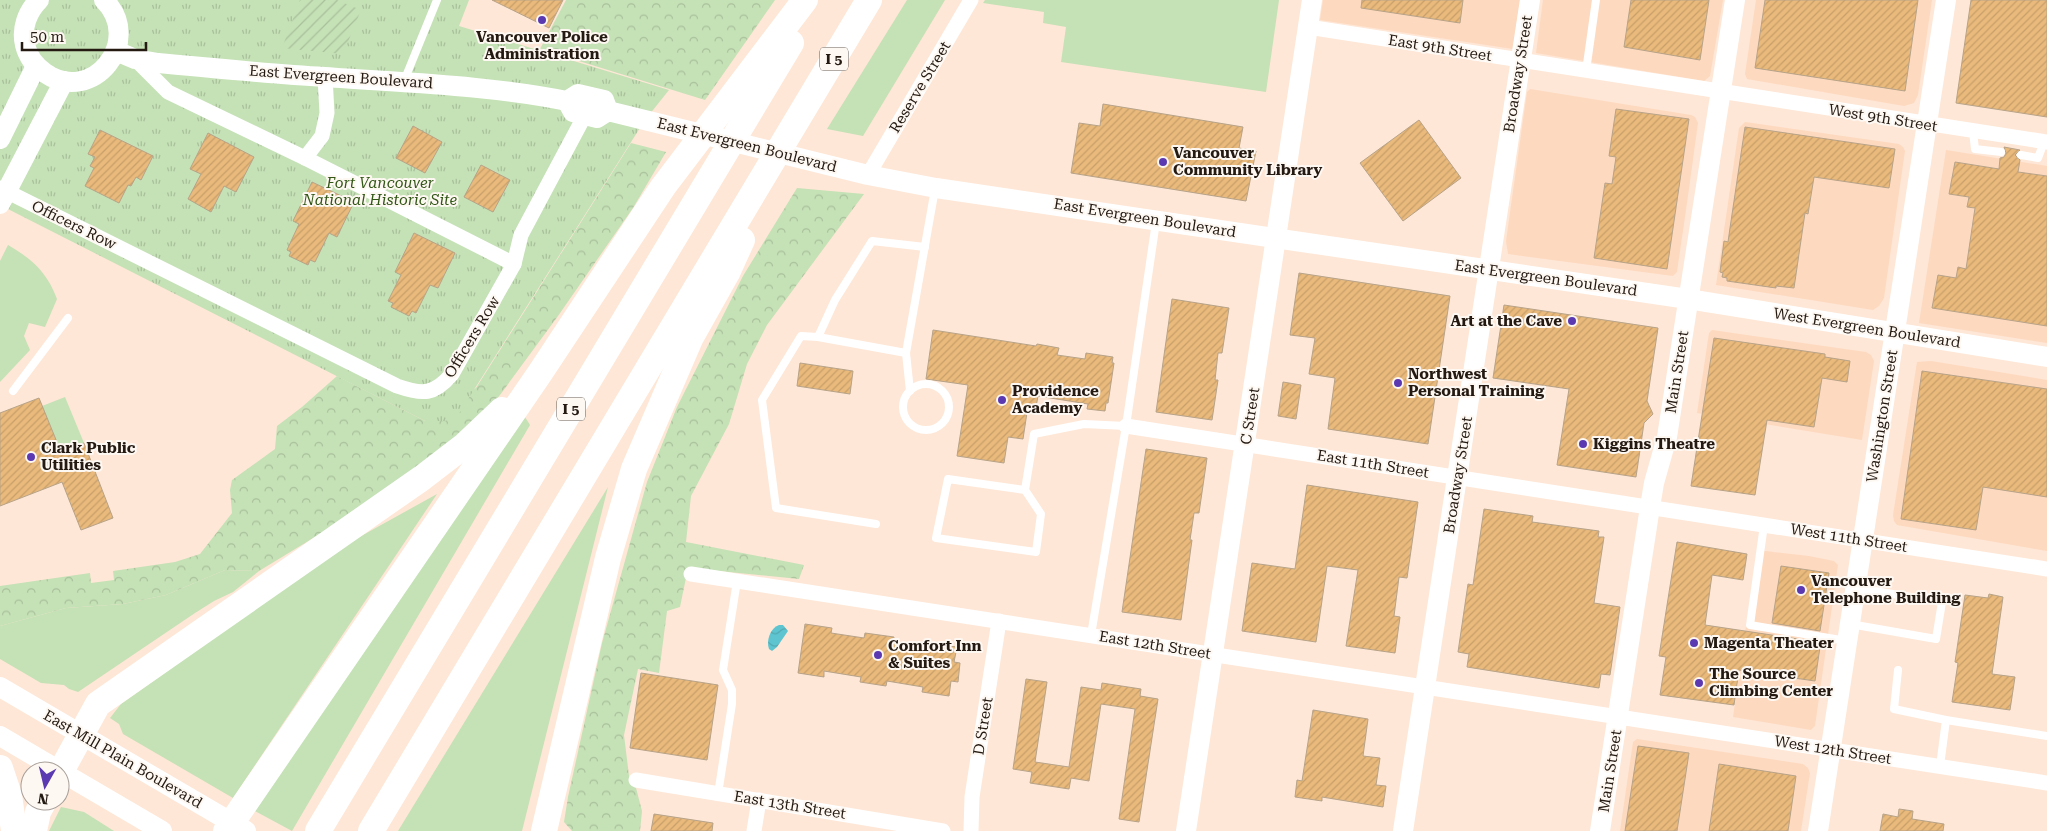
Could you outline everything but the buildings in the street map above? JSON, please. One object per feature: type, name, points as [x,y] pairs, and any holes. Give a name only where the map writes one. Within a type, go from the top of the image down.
[{"type":"highway","points":[[226,831],[540,373],[663,187],[805,0]]},
{"type":"highway","name":"I 5","points":[[322,825],[816,0]]},
{"type":"highway","name":"I 5","points":[[371,831],[870,0]]},
{"type":"highway","points":[[544,831],[608,558],[634,469],[690,339],[727,274],[798,119]]},
{"type":"highway","points":[[66,761],[98,704],[422,478],[464,445],[540,373]]},
{"type":"highway","points":[[0,768],[9,796],[14,831]]},
{"type":"highway","points":[[34,831],[39,811]]},
{"type":"street","points":[[30,2],[24,35],[28,53],[36,66],[47,75],[64,81],[81,81],[93,77],[107,66],[116,51],[119,39],[117,22],[110,6],[104,0]]},
{"type":"street","name":"Reserve Street","points":[[868,175],[971,0]]},
{"type":"street","name":"C Street","points":[[1186,831],[1312,0]]},
{"type":"street","name":"Broadway Street","points":[[1403,831],[1530,0]]},
{"type":"street","name":"Main Street","points":[[1600,831],[1654,483],[1667,437],[1734,0]]},
{"type":"street","name":"Washington Street","points":[[1818,831],[1946,0]]},
{"type":"street","name":"East 9th Street","points":[[1308,27],[1720,92]]},
{"type":"street","name":"East Evergreen Boulevard","points":[[116,51],[135,59],[325,77],[404,81],[514,91],[567,101],[578,94],[604,100],[608,111]]},
{"type":"street","points":[[135,59],[168,92],[306,158],[514,264]]},
{"type":"street","points":[[0,139],[36,66]]},
{"type":"street","points":[[306,158],[322,136],[327,113],[325,77]]},
{"type":"street","points":[[2,194],[64,81]]},
{"type":"street","name":"West 9th Street","points":[[1720,92],[2045,142]]},
{"type":"street","name":"East Evergreen Boulevard","points":[[567,101],[573,112],[597,118],[608,111],[868,175],[936,188],[1688,299]]},
{"type":"street","name":"Officers Row","points":[[2,194],[398,386],[415,392],[430,392],[443,384],[452,374],[514,264],[521,235],[585,115]]},
{"type":"street","name":"West Evergreen Boulevard","points":[[1688,299],[2047,357]]},
{"type":"street","name":"East 11th Street","points":[[1126,426],[1650,507]]},
{"type":"street","name":"West 11th Street","points":[[1650,507],[2047,569]]},
{"type":"street","name":"East 12th Street","points":[[692,574],[1618,717]]},
{"type":"street","name":"D Street","points":[[970,831],[972,797],[999,621]]},
{"type":"street","name":"East Mill Plain Boulevard","points":[[0,687],[246,831]]},
{"type":"street","name":"West 12th Street","points":[[1618,717],[2047,783]]},
{"type":"street","points":[[0,736],[42,761]]},
{"type":"street","points":[[70,778],[162,831]]},
{"type":"street","name":"East 13th Street","points":[[636,780],[944,831]]},
{"type":"street","points":[[754,831],[759,800]]},
{"type":"lane","points":[[404,81],[437,0]]},
{"type":"lane","points":[[1586,71],[1596,0]]},
{"type":"lane","points":[[1973,132],[1975,149],[2001,152]]},
{"type":"lane","points":[[2021,155],[2038,158],[2045,142]]},
{"type":"lane","points":[[910,391],[916,387],[931,385],[944,392],[950,407],[945,421],[933,430],[925,431],[911,425],[904,412],[906,397],[910,391],[906,353],[936,188]]},
{"type":"lane","points":[[1091,635],[1126,426],[1157,220]]},
{"type":"lane","points":[[818,337],[835,300],[872,241],[925,247]]},
{"type":"lane","points":[[14,391],[68,318]]},
{"type":"lane","points":[[876,524],[776,508],[762,400],[801,336],[818,337],[906,353]]},
{"type":"lane","points":[[1025,490],[948,479],[936,538],[1036,552],[1042,514],[1025,490],[1034,434],[1084,424],[1126,426]]},
{"type":"lane","points":[[1764,525],[1750,625],[1936,639],[1942,602],[1856,588]]},
{"type":"lane","points":[[718,794],[732,704],[732,690],[723,670],[737,581]]},
{"type":"lane","points":[[1898,670],[1894,709],[1946,720],[2047,736]]},
{"type":"lane","points":[[1940,766],[1946,720]]},
{"type":"shaded area","points":[[1323,0],[1520,0],[1513,49],[1320,20]]},
{"type":"shaded area","points":[[1543,0],[1723,0],[1710,76],[1704,81],[1536,53]]},
{"type":"shaded area","points":[[1756,0],[1932,0],[1918,95],[1914,103],[1904,106],[1747,79],[1745,74]]},
{"type":"shaded area","points":[[1530,89],[1695,117],[1698,123],[1688,196],[1677,272],[1673,276],[1508,254],[1506,241],[1527,92]]},
{"type":"shaded area","points":[[1745,122],[1899,144],[1903,147],[1905,151],[1884,298],[1879,306],[1873,310],[1716,285],[1739,128]]},
{"type":"shaded area","points":[[1946,150],[2047,166],[2047,343],[1919,323]]},
{"type":"shaded area","points":[[1712,330],[1866,352],[1871,355],[1874,361],[1862,440],[1697,413],[1709,333]]},
{"type":"shaded area","points":[[1931,361],[2047,380],[2047,551],[1897,525],[1894,521],[1893,515],[1917,362]]},
{"type":"shaded area","points":[[1757,550],[1809,556],[1834,561],[1838,565],[1815,726],[1811,730],[1733,717]]},
{"type":"shaded area","points":[[1637,739],[1803,764],[1810,773],[1801,831],[1620,831],[1633,742]]},
{"type":"green space","name":"Fort Vancouver National Historic Site","points":[[0,0],[469,0],[459,26],[669,90],[645,120],[458,415],[445,421],[425,421],[0,205]]},
{"type":"green space","points":[[300,0],[337,0],[361,10],[343,54],[282,48]]},
{"type":"green space","points":[[566,0],[775,0],[705,100],[540,49]]},
{"type":"green space","points":[[907,0],[945,0],[863,136],[827,129]]},
{"type":"green space","points":[[985,0],[1279,0],[1266,92],[1061,62],[1066,27],[1043,23],[1044,12],[983,3]]},
{"type":"green space","points":[[631,143],[666,152],[633,208],[558,316],[500,395],[468,432],[351,515],[259,571],[225,570],[166,595],[123,604],[66,608],[0,626],[0,586],[90,573],[91,583],[114,580],[113,571],[175,562],[200,554],[232,513],[230,490],[232,480],[275,449],[277,426],[337,376],[425,421],[476,388]]},
{"type":"green space","points":[[797,188],[864,194],[767,325],[747,364],[729,424],[691,496],[686,542],[804,565],[799,579],[688,568],[680,607],[667,611],[659,673],[638,669],[624,735],[629,776],[636,788],[642,811],[640,831],[572,831],[564,822],[568,797],[602,643],[647,482],[677,407],[743,276]]},
{"type":"green space","points":[[8,245],[38,267],[57,299],[45,327],[29,323],[24,336],[30,350],[0,382],[0,261]]},
{"type":"green space","points":[[65,397],[84,443],[84,468],[9,419]]},
{"type":"green space","points":[[525,417],[530,425],[292,831],[253,810]]},
{"type":"green space","points":[[608,487],[522,831],[398,831]]},
{"type":"green space","points":[[437,494],[233,798],[123,734],[119,724],[110,718],[121,704],[345,545]]},
{"type":"green space","points":[[225,570],[259,571],[233,592],[195,613],[78,692],[64,685],[41,683],[0,659],[0,626],[66,608],[123,604],[166,595]]},
{"type":"green space","points":[[70,809],[84,812],[114,831],[49,831],[59,811],[70,811]]},
{"type":"water","points":[[783,625],[788,631],[772,651],[768,646],[768,639],[773,629]]},
{"type":"place","name":"Vancouver Police Administration","points":[[542,20]]},
{"type":"place","name":"Vancouver Community Library","points":[[1163,162]]},
{"type":"place","name":"Art at the Cave","points":[[1572,321]]},
{"type":"place","name":"Northwest Personal Training","points":[[1398,383]]},
{"type":"place","name":"Providence Academy","points":[[1002,400]]},
{"type":"place","name":"Kiggins Theatre","points":[[1583,444]]},
{"type":"place","name":"Clark Public Utilities","points":[[31,457]]},
{"type":"place","name":"Vancouver Telephone Building","points":[[1801,590]]},
{"type":"place","name":"Magenta Theater","points":[[1694,643]]},
{"type":"place","name":"Comfort Inn & Suites","points":[[878,655]]},
{"type":"place","name":"The Source Climbing Center","points":[[1699,683]]}]
